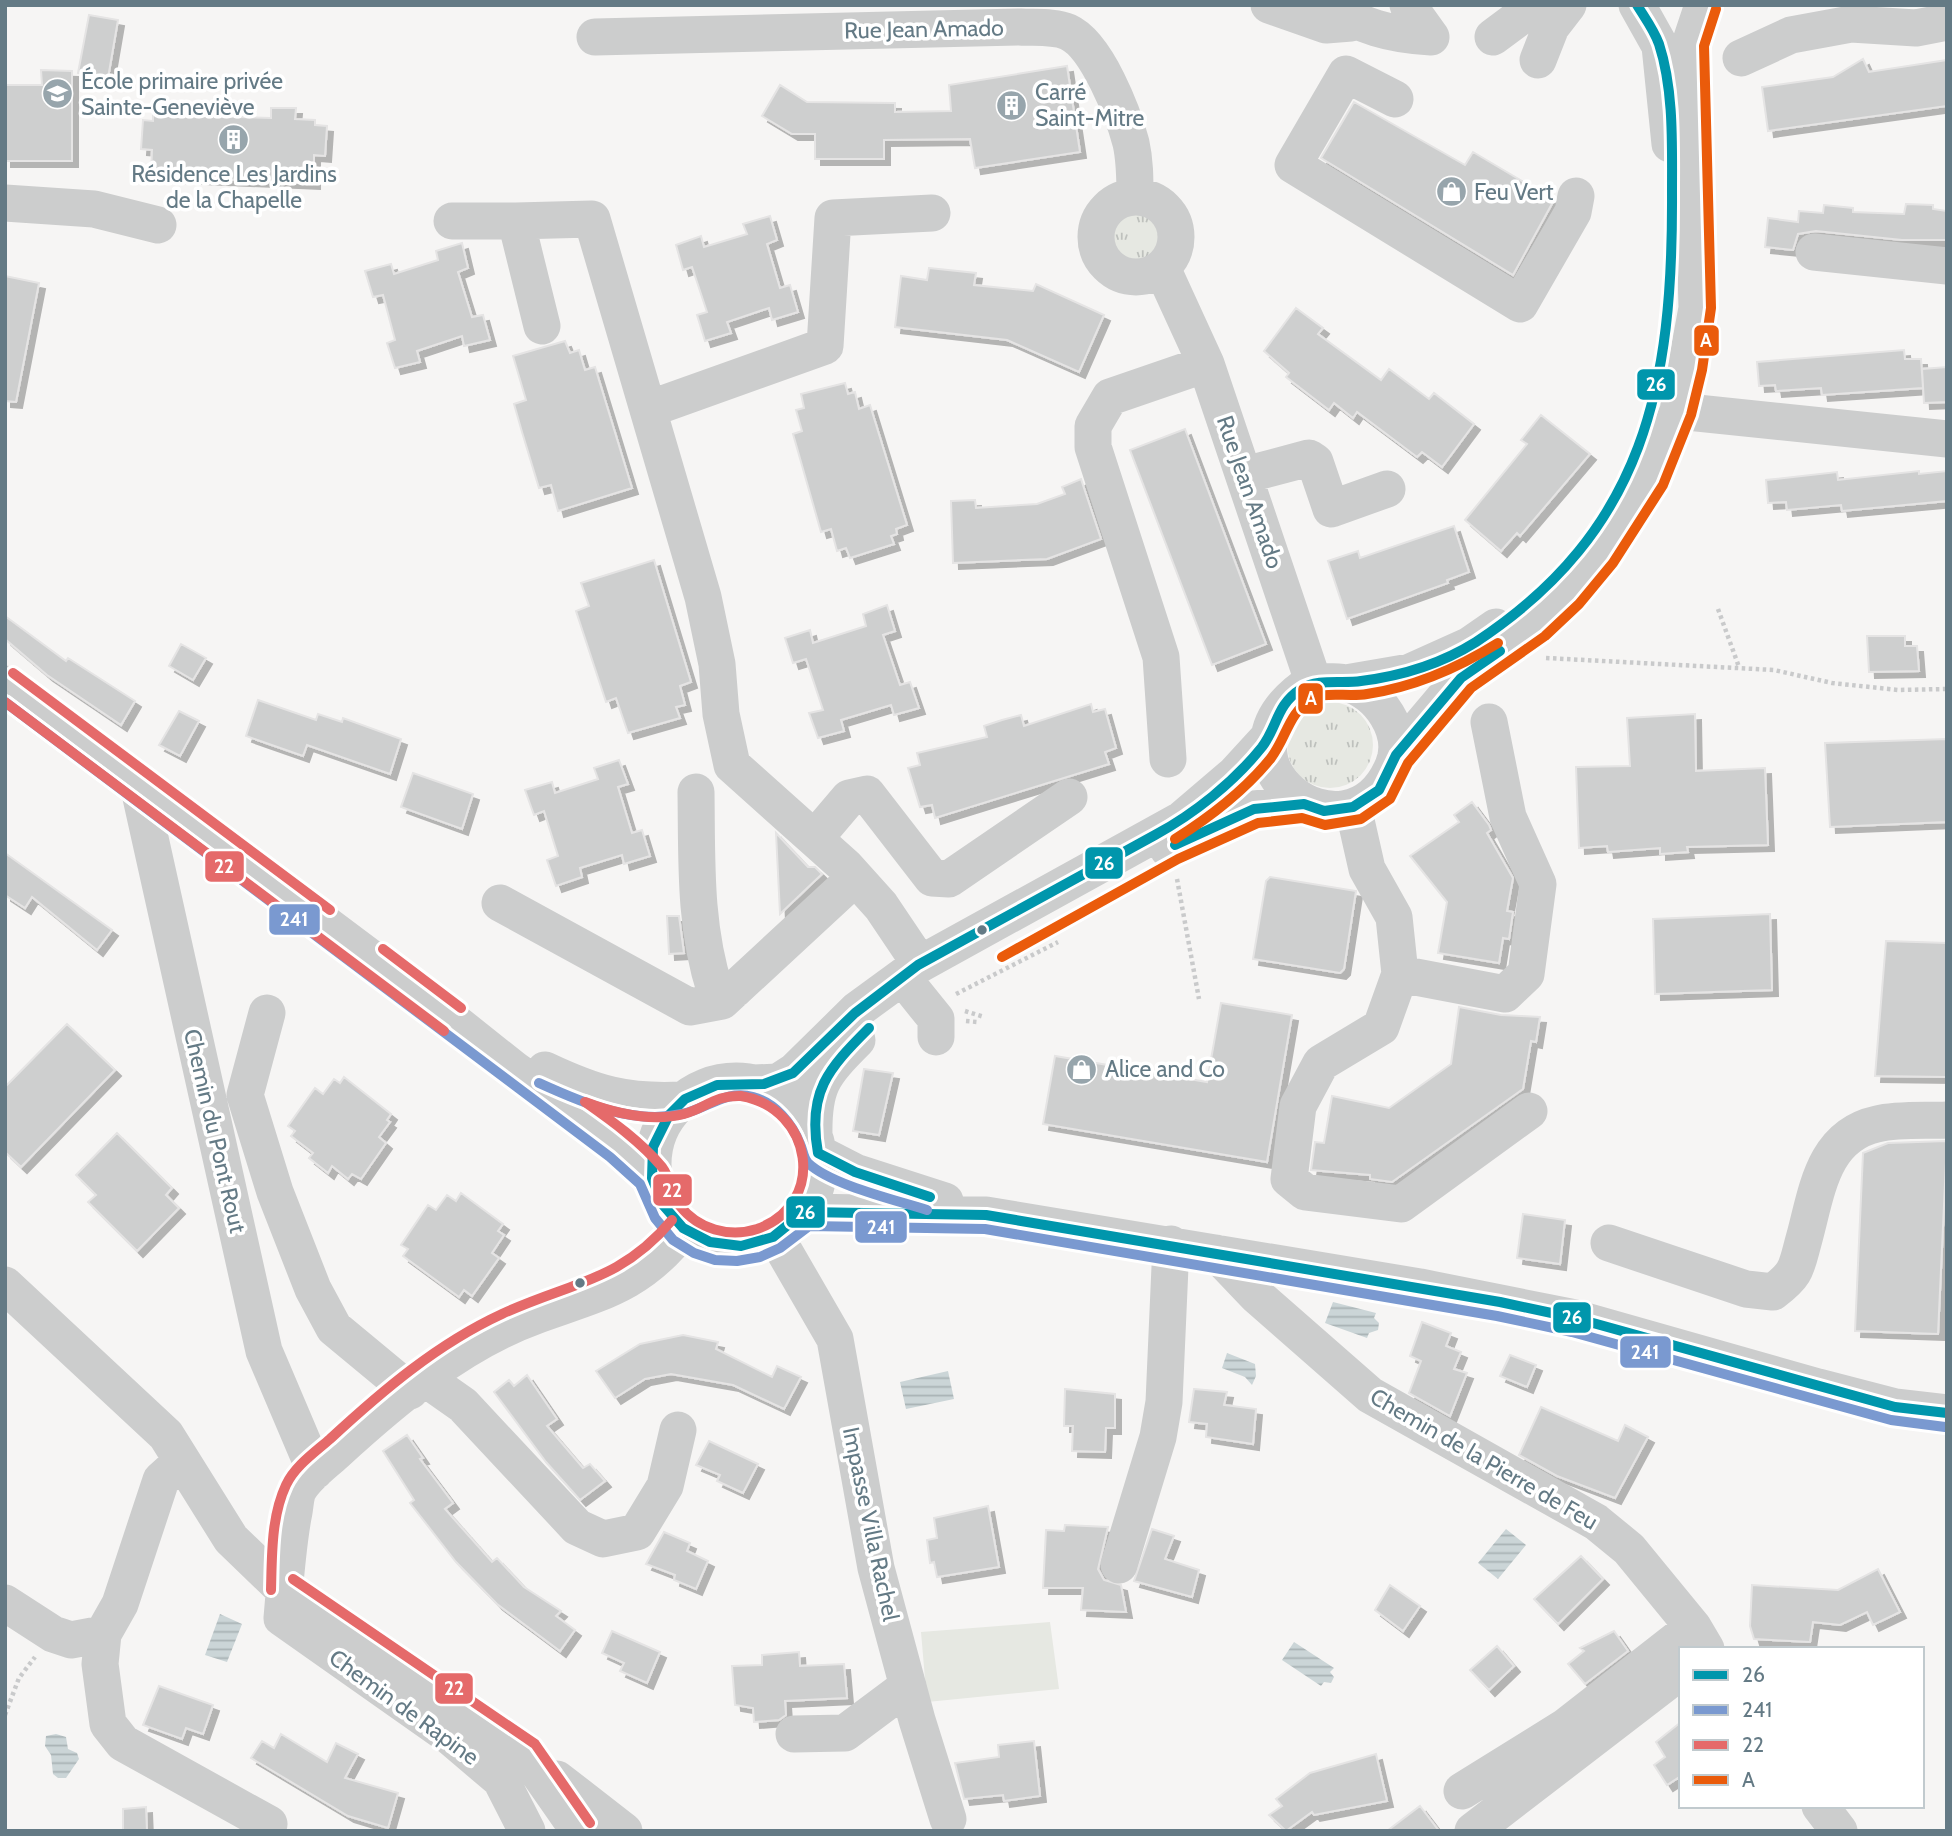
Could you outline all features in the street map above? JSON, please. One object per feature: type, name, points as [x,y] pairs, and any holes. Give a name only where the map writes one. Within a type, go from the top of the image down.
[{"type":"street","points":[[1269,5],[1326,25],[1340,14],[1397,36],[1412,14]]},
{"type":"street","points":[[1493,37],[1536,5]]},
{"type":"street","points":[[1538,60],[1551,27],[1568,5]]},
{"type":"street","points":[[1637,5],[1660,46],[1670,128],[1672,306],[1665,361],[1653,412],[1630,471],[1611,510],[1581,550],[1508,620],[1470,645],[1410,672],[1329,682],[1296,692],[1274,717],[1268,738],[1269,764],[1283,789],[1304,804],[1324,811],[1353,807],[1379,790],[1396,755],[1461,678],[1535,626],[1568,595],[1602,554],[1651,479],[1678,411],[1697,308],[1690,44],[1703,5]]},
{"type":"street","points":[[1654,5],[1674,9],[1693,5]]},
{"type":"street","name":"Rue Jean Amado","points":[[595,37],[1020,27],[1045,17],[1086,45],[1097,60],[1130,141],[1135,197]]},
{"type":"street","points":[[1741,58],[1791,35],[1851,24],[1916,28],[1947,22]]},
{"type":"street","points":[[1395,99],[1346,74],[1293,165],[1520,304],[1573,212],[1576,195]]},
{"type":"street","points":[[1135,197],[1163,208],[1175,228],[1173,251],[1162,268],[1134,277],[1109,268],[1101,257],[1096,231],[1100,218],[1118,200],[1135,197]]},
{"type":"street","points":[[5,203],[94,209],[158,225]]},
{"type":"street","points":[[649,408],[825,346],[833,218],[932,213]]},
{"type":"street","points":[[453,220],[516,222],[592,219],[703,597],[717,664],[721,714],[732,765],[815,838],[881,906],[936,1019],[936,1037]]},
{"type":"street","points":[[516,222],[542,326]]},
{"type":"street","points":[[1814,252],[1947,266]]},
{"type":"street","name":"Rue Jean Amado","points":[[1162,268],[1206,364],[1245,475],[1329,682]]},
{"type":"street","points":[[1168,759],[1161,657],[1093,447],[1093,426],[1110,397],[1206,364]]},
{"type":"street","points":[[1678,411],[1947,439]]},
{"type":"street","points":[[1245,475],[1309,458],[1315,462],[1331,509],[1387,489]]},
{"type":"street","points":[[1329,682],[1373,697],[1393,725],[1396,755]]},
{"type":"street","points":[[5,684],[619,1146],[653,1179]]},
{"type":"street","points":[[1400,974],[1505,994],[1526,974],[1538,884],[1508,817],[1489,722]]},
{"type":"street","points":[[1268,738],[1235,774],[1181,820],[917,979],[857,1010],[795,1071],[778,1082],[729,1081],[683,1100],[668,1116],[657,1135],[652,1157],[653,1179],[669,1215],[682,1229],[704,1241],[728,1247],[753,1246],[776,1237],[804,1212],[816,1184],[813,1104],[827,1072],[917,979],[995,945],[1172,847],[1254,809],[1304,804]]},
{"type":"street","name":"Chemin du Pont Rout","points":[[138,784],[264,1351],[315,1471]]},
{"type":"street","points":[[696,792],[697,884],[703,953],[715,990],[735,989]]},
{"type":"street","points":[[815,838],[849,798],[867,794],[932,878],[948,879],[1069,797]]},
{"type":"street","points":[[1353,807],[1367,870],[1394,917],[1400,974],[1381,1027],[1321,1063],[1315,1074],[1298,1106],[1289,1179],[1305,1192],[1401,1204],[1528,1111]]},
{"type":"street","points":[[500,904],[690,1007],[722,1001],[855,878]]},
{"type":"street","points":[[267,1013],[245,1095],[275,1192],[313,1289],[334,1328],[418,1385],[463,1405],[577,1527],[603,1539],[638,1532],[665,1486],[678,1430]]},
{"type":"street","points":[[480,1041],[590,1091],[642,1102],[683,1100]]},
{"type":"street","points":[[754,1083],[775,1091],[793,1104],[816,1144],[855,1172],[986,1215]]},
{"type":"street","points":[[1609,1243],[1746,1289],[1773,1292],[1794,1276],[1823,1169],[1836,1147],[1850,1133],[1878,1123],[1947,1120]]},
{"type":"street","points":[[804,1212],[986,1215],[1171,1244],[1563,1315],[1830,1391],[1895,1407],[1947,1413]]},
{"type":"street","points":[[285,1591],[286,1553],[298,1491],[315,1471],[375,1416],[488,1336],[535,1315],[577,1304],[619,1286],[666,1251],[682,1229]]},
{"type":"street","name":"Impasse Villa Rachel","points":[[776,1237],[835,1339],[876,1567],[948,1819]]},
{"type":"street","points":[[1119,1565],[1158,1437],[1164,1402],[1171,1244]]},
{"type":"street","name":"Chemin de la Pierre de Feu","points":[[1216,1253],[1256,1295],[1370,1395],[1596,1522],[1629,1549],[1700,1638]]},
{"type":"street","points":[[5,1285],[166,1435],[231,1539],[285,1591],[526,1755],[624,1831]]},
{"type":"street","points":[[182,1461],[161,1480],[120,1604],[103,1634],[100,1664],[108,1724],[123,1744],[269,1824],[266,1831]]},
{"type":"street","name":"Chemin de Rapine","points":[[285,1591],[282,1618],[448,1735],[501,1780],[527,1831]]},
{"type":"street","points":[[5,1602],[53,1634],[71,1640],[103,1634]]},
{"type":"street","points":[[1462,1791],[1679,1652]]},
{"type":"street","points":[[1473,1831],[1679,1673]]},
{"type":"street","points":[[794,1734],[845,1733],[908,1686]]},
{"type":"street","points":[[526,1755],[579,1831]]},
{"type":"path","points":[[1718,609],[1739,667]]},
{"type":"path","points":[[1497,654],[1580,661],[1739,667],[1774,670],[1832,683],[1898,690],[1947,689]]},
{"type":"path","points":[[1172,847],[1199,999]]},
{"type":"path","points":[[984,1017],[965,1012],[956,994],[1058,942]]},
{"type":"path","points":[[5,1715],[19,1678],[53,1634]]},
{"type":"green space","points":[[1135,212],[1145,214],[1153,220],[1159,228],[1159,248],[1153,256],[1145,262],[1135,264],[1125,262],[1117,256],[1111,248],[1109,238],[1111,228],[1117,220],[1125,214]]},
{"type":"green space","points":[[1330,702],[1346,706],[1360,715],[1369,729],[1373,745],[1369,761],[1360,775],[1346,784],[1330,788],[1314,784],[1300,775],[1291,761],[1287,745],[1291,729],[1300,715],[1314,706]]},
{"type":"green space","points":[[1050,1622],[1059,1689],[927,1702],[921,1632]]},
{"type":"shaded area","points":[[1333,1302],[1376,1313],[1374,1318],[1379,1323],[1378,1330],[1369,1333],[1367,1338],[1325,1323]]},
{"type":"shaded area","points":[[1227,1353],[1255,1364],[1256,1376],[1252,1385],[1245,1377],[1222,1368]]},
{"type":"shaded area","points":[[948,1371],[954,1399],[906,1409],[900,1382]]},
{"type":"shaded area","points":[[1506,1529],[1526,1545],[1498,1579],[1478,1563]]},
{"type":"shaded area","points":[[220,1614],[242,1624],[227,1662],[205,1655]]},
{"type":"shaded area","points":[[1294,1642],[1334,1668],[1330,1672],[1334,1677],[1331,1683],[1324,1682],[1321,1686],[1282,1660]]},
{"type":"shaded area","points":[[56,1734],[66,1737],[68,1749],[77,1753],[79,1759],[66,1778],[58,1778],[53,1774],[51,1755],[45,1746],[46,1736]]},
{"type":"building","points":[[89,15],[118,20],[108,78],[78,73]]},
{"type":"building","points":[[1863,59],[1869,72],[1947,60],[1947,106],[1768,131],[1762,87],[1833,77]]},
{"type":"building","points":[[1067,66],[1080,152],[975,168],[970,139],[884,140],[884,159],[815,159],[815,134],[792,134],[762,116],[780,85],[807,102],[895,103],[895,112],[951,111],[949,85]]},
{"type":"building","points":[[41,70],[72,71],[72,161],[5,161],[5,85],[42,85]]},
{"type":"building","name":"Feu Vert","points":[[1354,102],[1465,165],[1473,152],[1554,200],[1513,275],[1321,158]]},
{"type":"building","name":"Résidence Les Jardins de la Chapelle","points":[[174,106],[200,106],[200,116],[271,118],[271,108],[296,108],[295,119],[315,120],[315,125],[327,126],[325,156],[314,155],[314,183],[151,176],[152,150],[141,149],[143,120],[153,121],[153,114],[173,115]]},
{"type":"building","points":[[1906,204],[1933,205],[1933,209],[1947,211],[1947,240],[1902,240],[1816,231],[1798,234],[1793,250],[1765,247],[1768,218],[1798,222],[1799,211],[1823,213],[1824,205],[1853,208],[1853,212],[1904,214]]},
{"type":"building","points":[[770,216],[777,240],[767,244],[780,288],[790,285],[798,312],[772,320],[769,308],[727,322],[731,333],[705,341],[697,315],[707,312],[692,267],[683,270],[676,245],[701,236],[704,247],[747,234],[743,224]]},
{"type":"building","points":[[462,243],[468,268],[458,272],[472,317],[483,315],[490,340],[464,346],[462,336],[417,351],[420,362],[395,368],[387,343],[395,340],[383,295],[373,297],[365,271],[391,264],[394,274],[438,260],[436,251]]},
{"type":"building","points":[[929,268],[976,273],[974,285],[1033,291],[1036,284],[1104,315],[1079,372],[1007,340],[895,327],[901,276],[927,280]]},
{"type":"building","points":[[5,276],[39,283],[16,402],[5,401]]},
{"type":"building","points":[[1296,308],[1323,328],[1318,334],[1381,380],[1389,369],[1429,399],[1434,393],[1474,424],[1442,467],[1422,452],[1417,457],[1357,412],[1353,418],[1334,403],[1329,410],[1286,377],[1289,373],[1264,351]]},
{"type":"building","points":[[565,341],[570,353],[579,350],[585,370],[595,367],[632,488],[558,511],[551,485],[539,488],[522,432],[514,404],[526,400],[513,356]]},
{"type":"building","points":[[1904,350],[1905,359],[1921,359],[1923,388],[1822,395],[1821,388],[1776,391],[1775,385],[1759,386],[1757,362]]},
{"type":"building","points":[[1947,367],[1947,402],[1924,403],[1922,369]]},
{"type":"building","points":[[845,383],[848,394],[855,392],[859,409],[870,405],[907,525],[896,529],[897,534],[891,536],[894,544],[850,558],[846,548],[837,551],[831,529],[821,532],[793,434],[802,431],[796,410],[804,408],[801,394]]},
{"type":"building","points":[[1541,415],[1590,454],[1520,536],[1517,533],[1501,551],[1465,520],[1527,444],[1521,440]]},
{"type":"building","points":[[1185,429],[1266,644],[1212,665],[1130,450]]},
{"type":"building","points":[[1919,471],[1919,474],[1947,471],[1947,501],[1842,511],[1841,505],[1787,510],[1786,502],[1768,503],[1766,480],[1837,472],[1838,480]]},
{"type":"building","points":[[1081,479],[1101,539],[1047,559],[953,563],[951,501],[975,500],[976,508],[1037,504],[1065,494],[1062,487]]},
{"type":"building","points":[[1454,526],[1469,572],[1447,580],[1448,583],[1347,619],[1328,561],[1358,551],[1360,558]]},
{"type":"building","points":[[654,560],[691,682],[680,686],[685,705],[676,707],[680,718],[628,733],[616,698],[606,702],[576,611],[589,606],[581,583]]},
{"type":"building","points":[[887,605],[895,631],[883,635],[900,685],[910,682],[919,708],[894,715],[891,705],[841,720],[844,731],[818,738],[809,713],[823,710],[806,659],[793,663],[785,638],[810,630],[813,643],[866,626],[863,614]]},
{"type":"building","points":[[5,616],[66,661],[68,658],[135,701],[121,725],[47,675],[5,639]]},
{"type":"building","points":[[1867,636],[1905,636],[1905,646],[1917,646],[1919,671],[1869,672]]},
{"type":"building","points":[[181,644],[206,658],[193,680],[169,666]]},
{"type":"building","points":[[258,700],[316,720],[318,714],[342,722],[343,718],[401,739],[390,774],[307,745],[303,756],[246,736]]},
{"type":"building","points":[[1091,704],[1093,712],[1105,709],[1116,748],[1105,752],[1109,764],[935,818],[932,805],[920,807],[908,768],[920,765],[917,753],[987,737],[984,726],[1002,720],[1021,715],[1024,726]]},
{"type":"building","points":[[179,711],[199,721],[180,756],[159,745]]},
{"type":"building","points":[[1695,714],[1696,771],[1765,768],[1768,845],[1687,847],[1688,852],[1660,854],[1660,848],[1608,852],[1607,846],[1579,848],[1576,767],[1630,766],[1627,718]]},
{"type":"building","points":[[1947,739],[1947,822],[1830,827],[1825,743]]},
{"type":"building","points":[[619,760],[628,784],[618,787],[632,833],[642,830],[650,856],[624,864],[622,855],[580,868],[582,877],[556,886],[547,860],[558,856],[544,811],[534,815],[525,790],[552,782],[555,793],[598,779],[594,768]]},
{"type":"building","points":[[413,773],[473,794],[462,829],[401,807]]},
{"type":"building","points":[[1472,802],[1489,825],[1491,830],[1487,833],[1513,878],[1507,911],[1513,912],[1509,939],[1503,938],[1499,963],[1438,953],[1447,902],[1410,856],[1459,822],[1454,815]]},
{"type":"building","points":[[776,833],[808,867],[815,867],[822,874],[780,914]]},
{"type":"building","points":[[5,853],[112,930],[97,950],[32,897],[25,908],[5,895]]},
{"type":"building","points":[[1270,877],[1356,891],[1344,969],[1340,973],[1253,959],[1266,881]]},
{"type":"building","points":[[1770,914],[1772,990],[1655,994],[1653,919]]},
{"type":"building","points":[[667,916],[679,916],[684,953],[669,954]]},
{"type":"building","points":[[1886,941],[1947,943],[1947,1077],[1875,1076]]},
{"type":"building","points":[[1221,1003],[1292,1015],[1267,1162],[1043,1124],[1055,1056],[1207,1082]]},
{"type":"building","points":[[1459,1007],[1501,1015],[1540,1017],[1536,1042],[1531,1041],[1523,1089],[1392,1182],[1370,1179],[1370,1175],[1311,1170],[1315,1142],[1324,1143],[1332,1096],[1389,1108],[1451,1064]]},
{"type":"building","points":[[67,1024],[115,1070],[21,1167],[5,1152],[5,1087]]},
{"type":"building","points":[[864,1069],[893,1073],[879,1135],[853,1131]]},
{"type":"building","points":[[344,1077],[391,1114],[387,1120],[390,1122],[379,1137],[386,1143],[361,1179],[352,1174],[348,1179],[332,1166],[328,1173],[309,1158],[313,1153],[291,1136],[295,1131],[288,1126],[315,1088],[323,1094],[334,1079],[340,1083]]},
{"type":"building","points":[[117,1133],[172,1188],[166,1195],[179,1208],[137,1251],[88,1202],[96,1195],[76,1175]]},
{"type":"building","points":[[1947,1141],[1938,1334],[1855,1331],[1863,1153],[1888,1143]]},
{"type":"building","points":[[461,1193],[503,1224],[498,1231],[504,1235],[492,1253],[499,1258],[472,1296],[464,1290],[459,1297],[403,1256],[408,1249],[401,1245],[428,1205],[436,1210],[447,1195],[456,1201]]},
{"type":"building","points":[[1523,1214],[1565,1220],[1560,1264],[1517,1258]]},
{"type":"building","points":[[1422,1322],[1451,1333],[1446,1346],[1461,1352],[1454,1369],[1467,1373],[1450,1416],[1409,1393],[1421,1361],[1410,1356]]},
{"type":"building","points":[[683,1335],[718,1342],[716,1349],[772,1377],[777,1366],[801,1377],[784,1409],[733,1385],[671,1374],[645,1379],[615,1398],[596,1371],[640,1344]]},
{"type":"building","points":[[1510,1355],[1536,1365],[1527,1387],[1500,1376]]},
{"type":"building","points":[[527,1375],[557,1419],[547,1426],[583,1468],[590,1464],[605,1481],[580,1500],[546,1462],[494,1392],[509,1380],[514,1386]]},
{"type":"building","points":[[1065,1389],[1115,1394],[1115,1428],[1106,1428],[1105,1452],[1072,1451],[1073,1426],[1064,1426]]},
{"type":"building","points":[[1194,1389],[1227,1392],[1224,1405],[1256,1409],[1253,1444],[1206,1437],[1207,1424],[1189,1422]]},
{"type":"building","points":[[1541,1407],[1618,1441],[1625,1425],[1648,1437],[1615,1498],[1557,1476],[1519,1455]]},
{"type":"building","points":[[407,1435],[423,1458],[420,1459],[453,1503],[445,1509],[492,1562],[497,1558],[524,1587],[561,1611],[556,1616],[575,1630],[560,1651],[497,1604],[456,1562],[410,1503],[414,1500],[383,1451]]},
{"type":"building","points":[[709,1441],[758,1464],[743,1493],[717,1481],[720,1475],[696,1465]]},
{"type":"building","points":[[988,1506],[999,1567],[937,1577],[934,1562],[930,1563],[927,1540],[937,1538],[934,1518]]},
{"type":"building","points":[[1065,1525],[1108,1527],[1098,1569],[1104,1580],[1121,1585],[1126,1612],[1081,1610],[1083,1588],[1043,1588],[1046,1530],[1064,1531]]},
{"type":"building","points":[[1152,1529],[1174,1536],[1165,1559],[1199,1570],[1192,1597],[1134,1581]]},
{"type":"building","points":[[664,1532],[690,1543],[687,1551],[708,1561],[696,1589],[674,1580],[675,1575],[646,1564]]},
{"type":"building","points":[[1581,1556],[1603,1579],[1558,1624],[1534,1599]]},
{"type":"building","points":[[1878,1569],[1900,1612],[1873,1625],[1867,1612],[1840,1625],[1813,1622],[1810,1642],[1754,1639],[1750,1626],[1752,1585],[1838,1590]]},
{"type":"building","points":[[1390,1585],[1420,1606],[1403,1631],[1375,1610]]},
{"type":"building","points":[[612,1631],[660,1652],[647,1683],[620,1671],[624,1663],[602,1653]]},
{"type":"building","points":[[1614,1631],[1628,1651],[1585,1684],[1568,1664],[1584,1651],[1580,1648]]},
{"type":"building","points":[[1497,1646],[1514,1666],[1489,1690],[1470,1670]]},
{"type":"building","points":[[799,1652],[800,1666],[844,1664],[847,1698],[785,1701],[786,1715],[779,1720],[754,1722],[753,1708],[735,1705],[732,1666],[762,1665],[762,1655]]},
{"type":"building","points":[[159,1686],[213,1705],[203,1734],[186,1728],[182,1739],[143,1725]]},
{"type":"building","points":[[1679,1724],[1679,1780],[1667,1785],[1654,1765],[1665,1757],[1656,1742]]},
{"type":"building","points":[[281,1734],[327,1762],[336,1743],[358,1754],[345,1778],[398,1793],[388,1828],[348,1816],[251,1758],[262,1741],[274,1748]]},
{"type":"building","points":[[1034,1741],[1040,1796],[1004,1801],[1003,1795],[964,1799],[955,1763],[999,1757],[998,1745]]},
{"type":"building","points":[[1376,1754],[1387,1801],[1314,1815],[1312,1812],[1286,1831],[1269,1815],[1282,1806],[1276,1799],[1310,1773]]},
{"type":"building","points":[[1420,1806],[1439,1831],[1387,1831]]},
{"type":"building","points":[[146,1807],[147,1831],[123,1831],[123,1809]]},
{"type":"transit line","name":"26","points":[[1637,5],[1659,44],[1670,99],[1671,263],[1666,328],[1655,389],[1638,447],[1613,501],[1578,551],[1533,598],[1476,642],[1449,657],[1391,676],[1354,682],[1322,682],[1301,689],[1282,709],[1267,739],[1251,760],[1199,807],[1155,835],[918,965],[855,1013],[793,1073],[764,1084],[717,1085],[685,1099],[669,1115],[653,1147],[652,1178],[663,1205],[683,1228],[710,1242],[741,1246],[773,1237],[804,1212],[986,1215],[1500,1302],[1575,1318],[1895,1407],[1947,1413]]},
{"type":"transit line","name":"A","points":[[1002,957],[1178,859],[1258,823],[1302,818],[1325,825],[1361,819],[1390,799],[1408,763],[1471,688],[1545,636],[1579,604],[1613,563],[1663,485],[1691,415],[1702,370],[1711,308],[1704,46],[1716,9]]},
{"type":"transit line","name":"A","points":[[1175,839],[1214,812],[1250,781],[1277,750],[1298,711],[1313,697],[1360,695],[1402,687],[1467,661],[1498,643]]},
{"type":"transit line","name":"26","points":[[1175,845],[1254,809],[1304,804],[1324,811],[1353,807],[1379,790],[1396,755],[1461,678],[1500,651]]},
{"type":"transit line","name":"22","points":[[13,673],[330,910]]},
{"type":"transit line","name":"241","points":[[5,702],[610,1157],[640,1184],[655,1218],[673,1240],[694,1253],[715,1260],[737,1261],[760,1257],[780,1248],[809,1226],[985,1229],[1497,1316],[1572,1332],[1891,1420],[1945,1427]]},
{"type":"transit line","name":"22","points":[[5,702],[444,1031]]},
{"type":"transit line","name":"22","points":[[383,949],[461,1008]]},
{"type":"transit line","name":"26","points":[[869,1028],[832,1069],[818,1097],[815,1132],[818,1153],[855,1172],[930,1197]]},
{"type":"transit line","name":"241","points":[[539,1083],[609,1110],[645,1117],[691,1112],[734,1096],[753,1097],[782,1115],[797,1136],[806,1161],[818,1171],[864,1191],[927,1210]]},
{"type":"transit line","name":"22","points":[[741,1096],[765,1104],[784,1118],[796,1137],[803,1158],[802,1179],[795,1199],[780,1217],[746,1232],[715,1230],[687,1214],[677,1202],[665,1172],[654,1158],[626,1132],[585,1102],[621,1113],[659,1117],[684,1114],[717,1100],[741,1096]]},
{"type":"transit line","name":"22","points":[[271,1590],[277,1510],[286,1485],[305,1460],[390,1386],[455,1339],[502,1314],[614,1269],[653,1241],[672,1220]]},
{"type":"transit line","name":"22","points":[[293,1579],[535,1744],[590,1823]]},
{"type":"place","name":"École primaire privée Sainte-Geneviève","points":[[58,94]]},
{"type":"place","name":"Carré Saint-Mitre","points":[[1012,105]]},
{"type":"place","name":"Résidence Les Jardins de la Chapelle","points":[[234,140]]},
{"type":"place","name":"Feu Vert","points":[[1451,192]]},
{"type":"place","name":"Alice and Co","points":[[1082,1069]]}]
